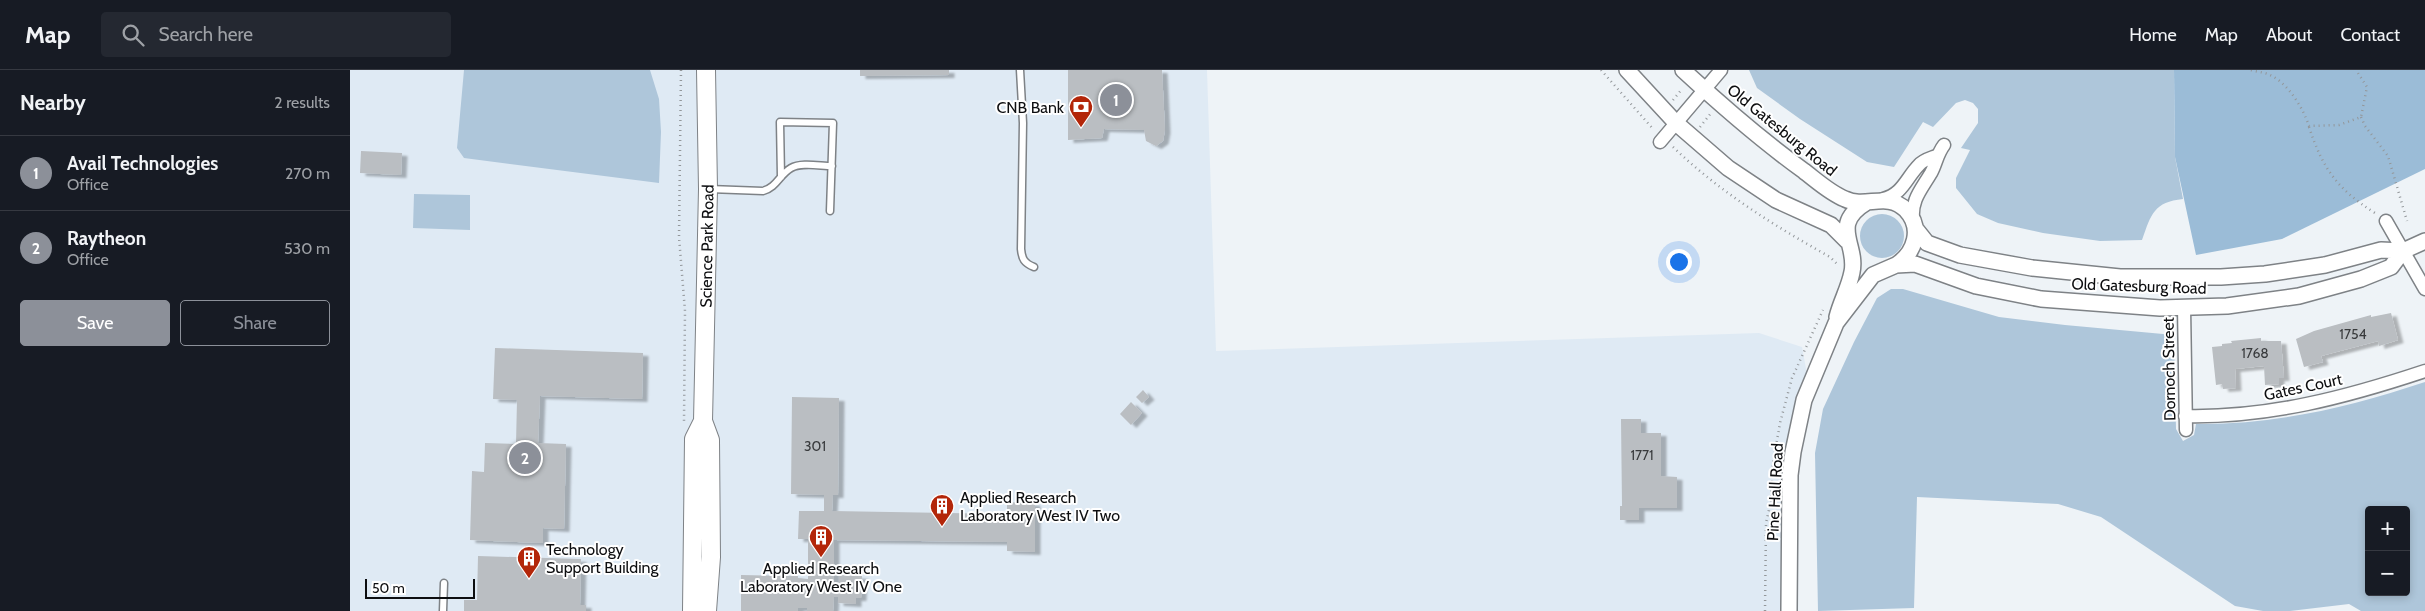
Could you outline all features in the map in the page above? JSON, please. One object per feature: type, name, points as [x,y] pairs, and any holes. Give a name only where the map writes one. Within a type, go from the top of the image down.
[{"type":"main road","name":"Science Park Road","points":[[706,70],[708,188],[703,421],[710,440],[711,557],[707,611]]},
{"type":"main road","name":"Science Park Road","points":[[692,611],[694,439],[703,421]]},
{"type":"street","name":"Old Gatesburg Road","points":[[1626,70],[1676,123],[1704,148],[1752,185],[1801,213],[1832,225],[1849,245],[1857,259],[1866,265],[1877,268],[1915,264],[1976,286],[2041,299],[2094,305],[2184,308],[2264,302],[2328,289],[2391,267],[2404,251],[2425,241]]},
{"type":"street","name":"Old Gatesburg Road","points":[[1683,70],[1755,133],[1835,194],[1853,202],[1867,202]]},
{"type":"street","points":[[1663,140],[1721,70]]},
{"type":"street","name":"Pine Hall Road","points":[[1836,324],[1873,275],[1892,266],[1912,250],[1914,199],[1931,172],[1940,150],[1920,163],[1901,190],[1891,197],[1883,199]]},
{"type":"street","points":[[1867,202],[1883,199]]},
{"type":"street","name":"Old Gatesburg Road","points":[[1883,199],[1901,206],[1927,243],[1960,255],[2032,268],[2120,277],[2212,277],[2265,274],[2325,265],[2381,250],[2404,251]]},
{"type":"street","name":"Pine Hall Road","points":[[1789,611],[1789,510],[1793,452],[1809,385],[1836,324],[1840,306],[1852,273],[1847,225],[1860,206],[1867,202]]},
{"type":"street","points":[[2386,221],[2425,289]]},
{"type":"street","name":"Dornoch Street","points":[[2184,308],[2186,430]]},
{"type":"street","name":"Gates Court","points":[[2185,416],[2231,416],[2316,403],[2383,385],[2425,371]]},
{"type":"lane","points":[[1020,70],[1023,124],[1021,249],[1022,258],[1026,264],[1034,267]]},
{"type":"lane","points":[[781,177],[780,122],[833,123],[830,211]]},
{"type":"lane","points":[[708,188],[763,191],[770,189],[790,168],[796,166],[832,166]]},
{"type":"lane","points":[[443,611],[444,582]]},
{"type":"path","points":[[680,70],[679,237],[685,311],[684,432]]},
{"type":"path","points":[[1601,70],[1663,140],[1727,193],[1776,227],[1830,257],[1840,268]]},
{"type":"path","points":[[2250,70],[2271,75],[2283,84],[2297,102],[2309,126],[2318,152],[2338,183],[2350,198],[2386,221]]},
{"type":"path","points":[[2356,70],[2367,87],[2361,117],[2365,126],[2388,156],[2407,221]]},
{"type":"path","points":[[1668,106],[1683,88]]},
{"type":"path","points":[[1696,132],[1714,108]]},
{"type":"path","points":[[2309,126],[2339,126],[2361,117]]},
{"type":"path","points":[[1764,611],[1766,523],[1771,501],[1773,463],[1780,423],[1792,378],[1826,303]]},
{"type":"shaded area","points":[[350,70],[1207,70],[1216,351],[1759,333],[1802,347],[1809,385],[1797,429],[1789,611],[350,611]]},
{"type":"shaded area","points":[[464,70],[650,70],[659,99],[661,132],[659,183],[464,158],[457,148]]},
{"type":"shaded area","points":[[1749,70],[2174,70],[2175,157],[2183,199],[2166,203],[2155,211],[2151,216],[2142,240],[2100,241],[2043,233],[1998,223],[1977,214],[1956,188],[1956,178],[1970,150],[1961,148],[1978,123],[1978,109],[1973,103],[1965,100],[1956,103],[1933,127],[1923,122],[1894,167],[1867,162],[1800,119],[1757,88]]},
{"type":"shaded area","points":[[2174,70],[2425,70],[2425,169],[2282,239],[2196,255],[2175,157]]},
{"type":"shaded area","points":[[414,194],[470,195],[470,230],[413,228]]},
{"type":"shaded area","points":[[1882,214],[1894,218],[1900,224],[1904,236],[1900,248],[1894,254],[1882,258],[1870,254],[1864,248],[1860,236],[1864,224],[1870,218]]},
{"type":"shaded area","points":[[1891,289],[1903,289],[1999,317],[2174,335],[2176,429],[2183,441],[2194,435],[2196,424],[2225,424],[2312,413],[2340,407],[2425,382],[2425,611],[2361,611],[2349,604],[2290,611],[2263,611],[2235,606],[2101,517],[2058,504],[1917,497],[1914,608],[1818,611],[1815,453],[1823,409],[1877,298]]},
{"type":"building","points":[[860,70],[949,70],[949,75],[860,76]]},
{"type":"building","points":[[1068,70],[1162,70],[1165,130],[1163,141],[1156,146],[1146,141],[1144,130],[1104,129],[1102,138],[1068,140]]},
{"type":"building","points":[[361,151],[402,153],[401,175],[360,173]]},
{"type":"building","points":[[2391,313],[2398,340],[2379,346],[2378,341],[2321,356],[2323,362],[2304,367],[2296,339],[2314,331],[2371,315],[2371,317]]},
{"type":"building","points":[[2261,338],[2261,341],[2281,341],[2284,378],[2279,378],[2279,384],[2265,385],[2264,366],[2235,369],[2236,388],[2223,389],[2222,384],[2216,385],[2212,347],[2232,343],[2231,341]]},
{"type":"building","points":[[495,348],[643,353],[642,399],[540,396],[538,443],[566,444],[564,529],[543,528],[543,543],[470,540],[472,471],[484,472],[485,443],[516,444],[517,400],[493,399]]},
{"type":"building","points":[[1143,390],[1149,397],[1142,403],[1136,397]]},
{"type":"building","points":[[792,397],[839,398],[838,495],[833,495],[832,511],[1007,514],[1007,502],[1035,503],[1035,552],[1007,551],[1007,542],[834,540],[834,587],[839,587],[839,575],[862,576],[861,598],[856,598],[856,604],[838,603],[838,597],[834,597],[833,611],[807,611],[807,608],[798,608],[798,611],[741,611],[741,575],[798,576],[798,578],[808,579],[808,539],[798,539],[799,511],[824,511],[824,495],[791,494]]},
{"type":"building","points":[[1131,402],[1142,413],[1131,425],[1120,414]]},
{"type":"building","points":[[1621,419],[1641,419],[1641,433],[1661,433],[1661,476],[1677,477],[1677,508],[1639,508],[1639,520],[1620,520],[1620,506],[1622,506]]},
{"type":"building","name":"Technology Support Building","points":[[478,556],[581,559],[580,605],[586,605],[586,611],[464,611],[464,600],[477,600]]},
{"type":"place","name":"Avail Technologies","points":[[1116,100]]},
{"type":"place","name":"CNB Bank","points":[[1081,128]]},
{"type":"place","name":"Raytheon","points":[[525,458]]},
{"type":"place","name":"Applied Research Laboratory West IV Two","points":[[942,527]]},
{"type":"place","name":"Applied Research Laboratory West IV One","points":[[821,558]]},
{"type":"place","name":"Technology Support Building","points":[[529,579]]}]
